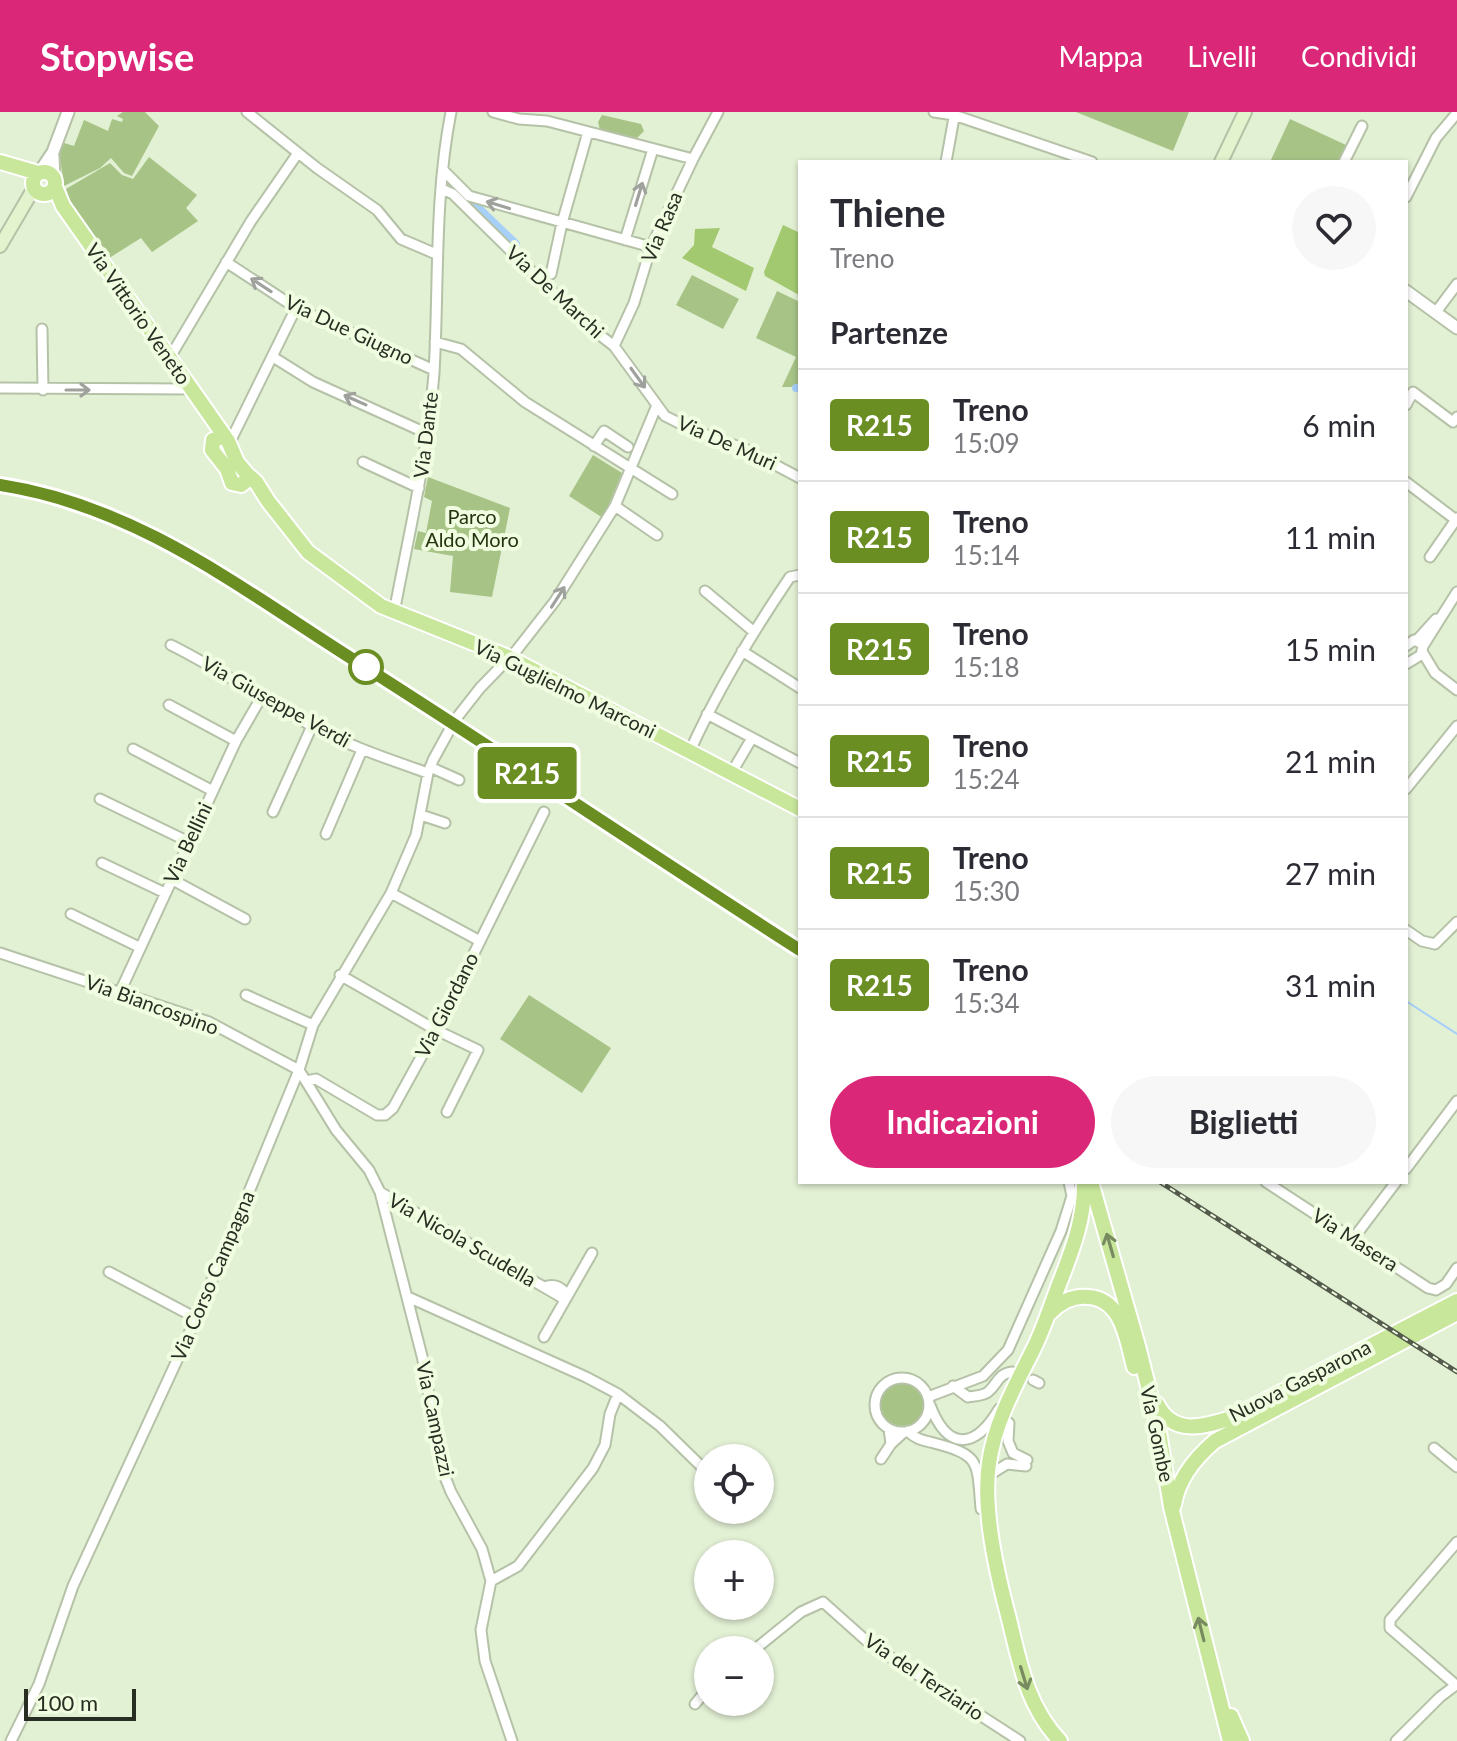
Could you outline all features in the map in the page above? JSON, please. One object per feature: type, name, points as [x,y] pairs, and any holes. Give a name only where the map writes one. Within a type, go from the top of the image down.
[{"type":"main road","points":[[1222,160],[1245,112]]},
{"type":"main road","name":"Via Vittorio Veneto","points":[[0,162],[18,168],[43,184],[63,206],[225,438],[244,480],[256,482],[308,552],[350,585],[394,613]]},
{"type":"main road","points":[[0,246],[43,184]]},
{"type":"main road","name":"Via Guglielmo Marconi","points":[[394,613],[508,657],[798,808]]},
{"type":"main road","points":[[990,1479],[999,1444],[1029,1372],[1033,1351],[1081,1222],[1084,1184]]},
{"type":"main road","name":"Via Gombe","points":[[1092,1184],[1158,1426],[1172,1512],[1230,1741]]},
{"type":"main road","points":[[1048,1315],[1057,1305],[1074,1297],[1109,1294],[1121,1300],[1128,1309]]},
{"type":"main road","points":[[1074,1297],[1102,1299],[1114,1310],[1124,1330],[1172,1512]]},
{"type":"main road","name":"Nuova Gasparona","points":[[1138,1346],[1157,1403],[1166,1418],[1181,1426],[1192,1427],[1231,1418],[1457,1301]]},
{"type":"main road","name":"Nuova Gasparona","points":[[1172,1512],[1181,1482],[1203,1451],[1215,1441],[1457,1313]]},
{"type":"main road","points":[[1033,1351],[1013,1379],[992,1448],[990,1479],[994,1547],[1005,1607],[1029,1696],[1040,1718],[1060,1741]]},
{"type":"main road","points":[[1141,1396],[1158,1426],[1169,1432],[1185,1435],[1209,1430],[1231,1418]]},
{"type":"main road","name":"Via Gombe","points":[[1216,1687],[1242,1741]]},
{"type":"street","points":[[43,184],[68,112]]},
{"type":"street","points":[[247,112],[377,210],[401,239],[436,254]]},
{"type":"street","name":"Via Dante","points":[[394,613],[419,488],[434,370],[436,254],[451,112]]},
{"type":"street","points":[[493,112],[527,115],[693,159]]},
{"type":"street","points":[[536,112],[547,121]]},
{"type":"street","name":"Via Rasa","points":[[614,346],[634,303],[651,247],[718,112]]},
{"type":"street","points":[[934,112],[954,114],[1086,160]]},
{"type":"street","points":[[1408,193],[1436,138],[1457,113]]},
{"type":"street","points":[[946,160],[954,114]]},
{"type":"street","points":[[1345,160],[1362,126]]},
{"type":"street","points":[[551,274],[588,132]]},
{"type":"street","points":[[625,240],[653,149]]},
{"type":"street","points":[[169,359],[226,262],[298,153]]},
{"type":"street","points":[[444,171],[469,196],[651,247]]},
{"type":"street","name":"Via De Marchi","points":[[442,189],[460,200],[583,322],[614,346],[657,405]]},
{"type":"street","name":"Via Due Giugno","points":[[226,262],[296,308],[434,370]]},
{"type":"street","points":[[1436,312],[1457,284]]},
{"type":"street","points":[[1408,292],[1457,328]]},
{"type":"street","points":[[225,438],[273,357],[296,308]]},
{"type":"street","points":[[42,329],[43,390]]},
{"type":"street","points":[[435,342],[461,349],[525,402],[672,494]]},
{"type":"street","points":[[273,357],[313,382],[426,433]]},
{"type":"street","points":[[0,388],[190,389]]},
{"type":"street","points":[[1408,401],[1413,392],[1456,421]]},
{"type":"street","name":"Via Corso Campagna","points":[[11,1741],[39,1684],[73,1586],[196,1318],[299,1070],[313,1025],[391,893],[416,835],[429,770],[455,720],[555,601],[615,506],[657,405]]},
{"type":"street","name":"Via De Muri","points":[[657,405],[665,416],[745,449],[798,477]]},
{"type":"street","points":[[594,446],[604,431],[628,447]]},
{"type":"street","points":[[363,462],[419,488]]},
{"type":"street","points":[[1409,484],[1456,519],[1430,557]]},
{"type":"street","points":[[615,506],[657,535]]},
{"type":"street","points":[[690,751],[753,631],[790,577],[798,575]]},
{"type":"street","points":[[705,591],[753,631]]},
{"type":"street","points":[[1457,592],[1413,651],[1457,690]]},
{"type":"street","name":"Via Giuseppe Verdi","points":[[171,645],[213,666],[312,726],[362,750],[429,770]]},
{"type":"street","points":[[742,651],[798,687]]},
{"type":"street","name":"Via Bellini","points":[[120,992],[236,741],[262,696]]},
{"type":"street","points":[[169,705],[236,741]]},
{"type":"street","points":[[707,714],[798,762]]},
{"type":"street","points":[[273,812],[312,726]]},
{"type":"street","points":[[1408,787],[1457,726]]},
{"type":"street","points":[[732,772],[752,738]]},
{"type":"street","points":[[133,749],[213,791]]},
{"type":"street","points":[[326,834],[362,750]]},
{"type":"street","points":[[429,770],[459,780]]},
{"type":"street","points":[[100,799],[189,842]]},
{"type":"street","name":"Via Giordano","points":[[306,1081],[316,1079],[377,1115],[385,1115],[393,1108],[436,1030],[544,812]]},
{"type":"street","points":[[421,815],[445,823]]},
{"type":"street","points":[[102,863],[165,893]]},
{"type":"street","points":[[171,879],[245,919]]},
{"type":"street","points":[[391,893],[480,941]]},
{"type":"street","points":[[71,914],[139,947]]},
{"type":"street","points":[[1408,931],[1422,941],[1435,944],[1457,922]]},
{"type":"street","name":"Via Biancospino","points":[[0,953],[209,1022],[299,1070]]},
{"type":"street","points":[[340,975],[436,1030],[478,1050],[447,1112]]},
{"type":"street","points":[[246,995],[313,1025]]},
{"type":"street","name":"Via Campazzi","points":[[299,1070],[336,1130],[369,1170],[380,1192],[432,1402],[441,1467],[482,1549],[491,1581],[481,1630],[485,1661],[512,1741]]},
{"type":"street","points":[[1408,1166],[1457,1101]]},
{"type":"street","points":[[928,1400],[953,1386],[983,1376],[1008,1350],[1061,1231],[1072,1196],[1069,1184]]},
{"type":"street","name":"Via Masera","points":[[1269,1184],[1428,1288],[1436,1290],[1446,1284],[1457,1268]]},
{"type":"street","points":[[1353,1239],[1394,1184]]},
{"type":"street","name":"Via Nicola Scudella","points":[[380,1192],[544,1287],[552,1284],[568,1295]]},
{"type":"street","points":[[544,1337],[592,1253]]},
{"type":"street","points":[[109,1272],[196,1318]]},
{"type":"street","points":[[408,1297],[618,1394],[660,1426],[694,1459]]},
{"type":"street","points":[[953,1386],[968,1397],[988,1392],[1001,1375],[1013,1379],[989,1425],[979,1434],[966,1439],[944,1433],[924,1389],[911,1379],[896,1378],[883,1385],[876,1395],[875,1411],[889,1429],[906,1431],[913,1437],[966,1453],[974,1460],[986,1539],[1005,1607]]},
{"type":"street","points":[[491,1581],[518,1566],[593,1468],[605,1445],[610,1414],[618,1394]]},
{"type":"street","points":[[881,1459],[891,1444],[906,1431],[921,1424],[928,1410],[928,1400]]},
{"type":"street","points":[[990,1479],[1007,1464],[1026,1463],[1013,1453],[1008,1441],[1009,1423]]},
{"type":"street","points":[[889,1429],[891,1444]]},
{"type":"street","points":[[1434,1448],[1457,1467]]},
{"type":"street","points":[[1396,1741],[1440,1697],[1457,1685],[1390,1628],[1390,1620],[1457,1542]]},
{"type":"street","name":"Via del Terziario","points":[[771,1636],[801,1612],[823,1602],[870,1644],[1020,1741]]},
{"type":"green space","points":[[123,112],[145,112],[159,126],[132,176],[124,173],[111,158],[100,168],[64,186],[61,142],[74,146],[84,120],[108,131],[112,119],[122,122],[123,119],[117,116]]},
{"type":"green space","points":[[1076,112],[1189,112],[1173,151]]},
{"type":"green space","points":[[602,115],[641,124],[644,131],[637,138],[600,130],[598,122]]},
{"type":"green space","points":[[1290,119],[1346,145],[1339,160],[1271,160]]},
{"type":"green space","points":[[149,157],[197,195],[186,208],[198,221],[152,252],[141,238],[106,260],[73,210],[66,189],[110,163],[122,175],[133,179]]},
{"type":"green space","points":[[783,225],[798,232],[798,294],[765,276]]},
{"type":"green space","points":[[720,228],[712,247],[754,268],[746,291],[682,258],[694,245],[695,229]]},
{"type":"green space","points":[[692,275],[739,299],[723,329],[676,305]]},
{"type":"green space","points":[[777,291],[798,301],[798,387],[782,387],[796,357],[756,338]]},
{"type":"green space","points":[[593,455],[622,473],[603,518],[569,496]]},
{"type":"green space","name":"Parco Aldo Moro","points":[[428,477],[510,508],[492,597],[450,592],[453,556],[414,549],[418,531],[426,533],[432,501],[424,497]]},
{"type":"green space","points":[[529,995],[611,1048],[582,1093],[500,1039]]},
{"type":"green space","points":[[902,1382],[918,1388],[924,1404],[918,1420],[902,1426],[886,1420],[880,1404],[886,1388]]},
{"type":"waterway","points":[[465,195],[516,244]]},
{"type":"waterway","points":[[1408,1002],[1457,1034]]},
{"type":"railway","points":[[0,485],[51,496],[99,512],[191,556],[798,949]]},
{"type":"railway","points":[[1163,1184],[1457,1372]]},
{"type":"train","name":"R215","points":[[0,485],[89,506],[157,536],[449,720],[798,949]]}]
